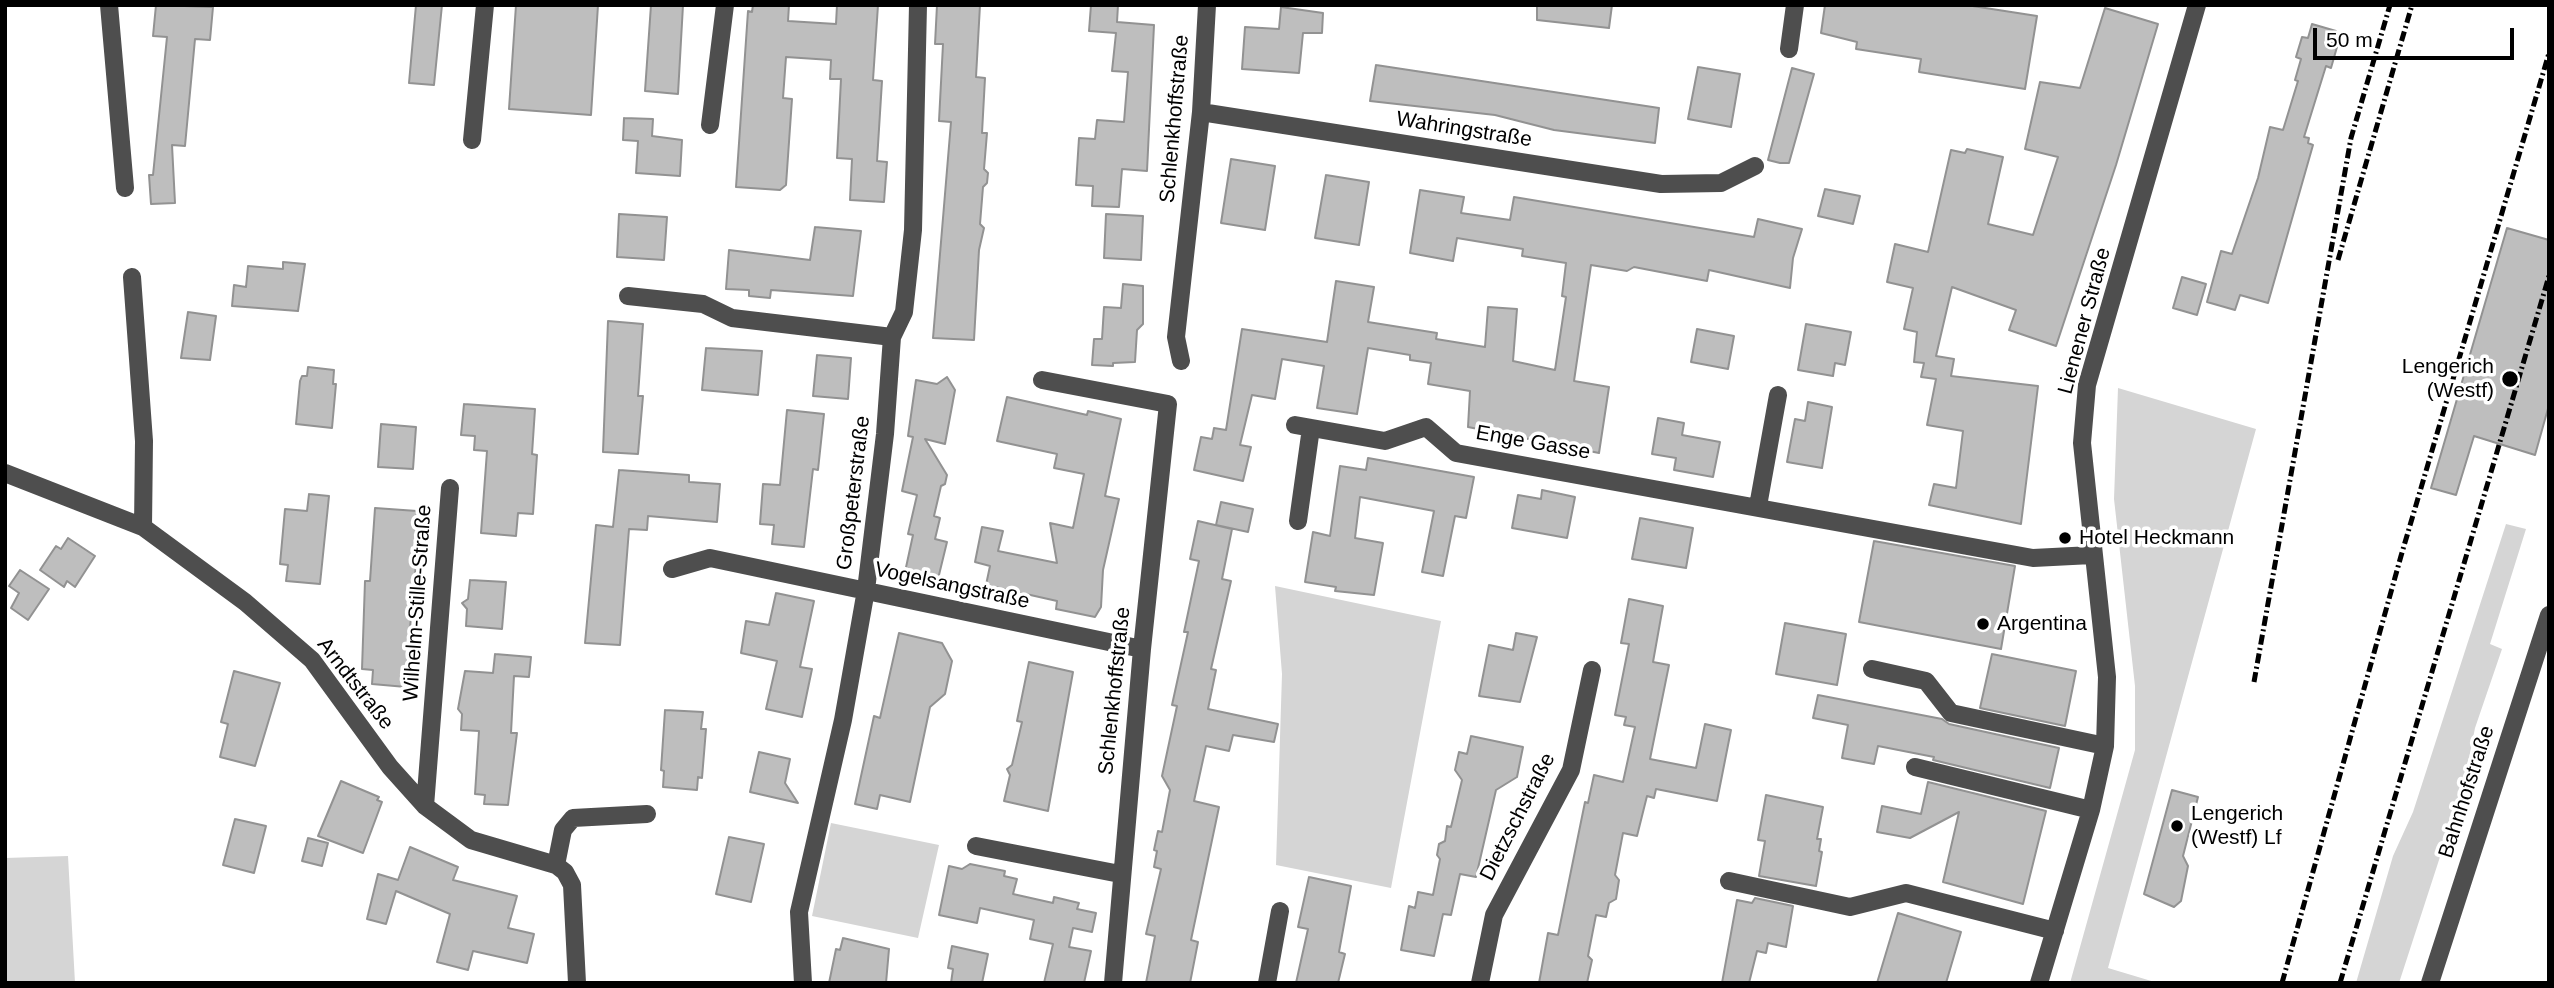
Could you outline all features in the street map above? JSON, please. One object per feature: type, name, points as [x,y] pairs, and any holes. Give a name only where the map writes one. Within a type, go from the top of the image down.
[{"type":"street","points":[[109,5],[125,188]]},
{"type":"street","points":[[472,141],[485,5]]},
{"type":"street","points":[[710,125],[725,5]]},
{"type":"street","name":"Großpeterstraße","points":[[803,983],[799,912],[843,720],[866,590],[885,433],[892,337],[904,312],[913,230],[919,5]]},
{"type":"street","name":"Schlenkhoffstraße","points":[[1181,361],[1176,337],[1201,112],[1207,5]]},
{"type":"street","points":[[1788,49],[1795,5]]},
{"type":"street","name":"Lienener Straße","points":[[2039,983],[2091,810],[2105,746],[2107,677],[2082,443],[2087,385],[2197,5]]},
{"type":"street","name":"Wahringstraße","points":[[1201,112],[1661,184],[1721,183],[1755,166]]},
{"type":"street","points":[[132,277],[144,441],[143,527]]},
{"type":"street","points":[[628,296],[703,304],[732,318],[892,337]]},
{"type":"street","name":"Schlenkhoffstraße","points":[[1042,380],[1168,404],[1120,874],[1113,983]]},
{"type":"street","points":[[1758,506],[1778,395]]},
{"type":"street","name":"Enge Gasse","points":[[1298,521],[1303,426],[1385,441],[1426,427],[1456,453],[2034,558],[2092,555]]},
{"type":"street","name":"Arndtstraße","points":[[5,473],[143,527],[245,603],[312,660],[390,767],[425,806],[471,840],[556,865]]},
{"type":"street","name":"Wilhelm-Stille-Straße","points":[[425,806],[450,488]]},
{"type":"street","name":"Vogelsangstraße","points":[[672,569],[710,558],[1142,649]]},
{"type":"street","name":"Bahnhofstraße","points":[[2430,983],[2549,615]]},
{"type":"street","points":[[1872,669],[1926,681],[1951,713],[2105,746]]},
{"type":"street","name":"Dietzschstraße","points":[[1480,983],[1494,915],[1572,770],[1592,670]]},
{"type":"street","points":[[1915,767],[2091,810]]},
{"type":"street","points":[[577,983],[572,885],[565,872],[556,865],[563,830],[573,818],[647,814]]},
{"type":"street","points":[[976,846],[1120,874]]},
{"type":"street","points":[[1729,881],[1850,907],[1906,892],[2055,931]]},
{"type":"street","points":[[1267,983],[1280,911]]},
{"type":"shaded area","points":[[2118,388],[2256,429],[2108,968],[2158,983],[2070,983],[2135,750],[2135,686],[2114,499]]},
{"type":"shaded area","points":[[2506,524],[2526,529],[2490,644],[2502,649],[2475,728],[2464,783],[2399,983],[2356,983],[2393,856],[2413,812]]},
{"type":"shaded area","points":[[1275,586],[1441,621],[1391,888],[1276,865],[1282,674]]},
{"type":"shaded area","points":[[831,823],[939,845],[918,938],[812,916]]},
{"type":"shaded area","points":[[68,856],[75,983],[5,983],[5,858]]},
{"type":"building","points":[[156,5],[213,7],[210,40],[195,39],[185,146],[172,145],[175,203],[151,204],[149,175],[153,175],[167,37],[153,36]]},
{"type":"building","points":[[416,5],[442,5],[434,85],[409,83]]},
{"type":"building","points":[[516,5],[598,5],[591,115],[509,109]]},
{"type":"building","points":[[651,5],[683,5],[678,94],[645,91]]},
{"type":"building","points":[[753,5],[789,5],[788,21],[836,24],[837,5],[878,5],[873,80],[882,81],[877,161],[887,162],[884,202],[850,200],[852,159],[837,158],[841,79],[830,79],[831,60],[786,57],[783,98],[792,99],[786,185],[780,190],[736,187],[748,11],[752,12]]},
{"type":"building","points":[[937,5],[980,5],[976,77],[985,78],[982,133],[987,133],[984,169],[988,173],[987,183],[983,187],[980,224],[984,228],[979,250],[974,340],[933,338],[951,122],[939,121],[943,44],[935,44]]},
{"type":"building","points":[[1091,5],[1118,5],[1117,22],[1154,25],[1147,171],[1122,169],[1119,207],[1092,206],[1093,186],[1076,185],[1079,138],[1095,139],[1097,120],[1124,122],[1128,72],[1112,71],[1116,33],[1089,31]]},
{"type":"building","points":[[1537,5],[1612,5],[1609,28],[1537,20]]},
{"type":"building","points":[[1825,5],[1966,5],[2037,16],[2025,89],[1919,72],[1921,59],[1856,49],[1857,42],[1821,33]]},
{"type":"building","points":[[1281,7],[1323,13],[1322,33],[1303,33],[1299,73],[1242,69],[1245,27],[1279,29]]},
{"type":"building","points":[[2105,8],[2158,24],[2116,165],[2056,346],[2009,330],[2016,310],[1952,287],[1936,356],[1954,359],[1951,376],[2038,386],[2021,524],[1929,505],[1934,484],[1956,488],[1963,431],[1927,425],[1936,379],[1921,377],[1924,363],[1914,362],[1917,332],[1904,329],[1913,288],[1887,282],[1895,244],[1928,252],[1951,150],[1965,153],[1967,149],[2003,157],[1988,224],[2033,235],[2058,157],[2025,149],[2040,82],[2080,88]]},
{"type":"building","points":[[2312,24],[2336,31],[2332,46],[2337,47],[2331,68],[2326,66],[2304,137],[2309,138],[2308,143],[2313,145],[2268,303],[2240,295],[2235,310],[2207,302],[2221,251],[2232,254],[2258,178],[2270,127],[2283,130],[2298,81],[2295,80],[2301,59],[2296,57],[2302,37],[2308,38]]},
{"type":"building","points":[[1376,65],[1659,108],[1655,143],[1554,130],[1495,115],[1370,101]]},
{"type":"building","points":[[1698,67],[1740,74],[1731,127],[1688,119]]},
{"type":"building","points":[[1792,68],[1814,74],[1789,163],[1780,163],[1768,160]]},
{"type":"building","points":[[624,118],[653,119],[652,136],[682,140],[680,176],[636,173],[638,141],[623,140]]},
{"type":"building","points":[[1231,159],[1275,166],[1265,230],[1221,223]]},
{"type":"building","points":[[1326,175],[1369,182],[1359,245],[1315,238]]},
{"type":"building","points":[[1825,189],[1860,196],[1853,224],[1818,216]]},
{"type":"building","points":[[1420,190],[1464,197],[1461,213],[1510,220],[1514,197],[1754,237],[1758,219],[1802,229],[1793,258],[1790,288],[1709,270],[1707,281],[1634,267],[1627,271],[1591,265],[1574,381],[1609,387],[1599,453],[1468,427],[1470,391],[1428,384],[1431,363],[1410,360],[1410,355],[1368,348],[1357,414],[1317,408],[1324,366],[1282,359],[1275,399],[1252,395],[1240,445],[1251,447],[1243,481],[1194,470],[1201,437],[1212,439],[1214,428],[1226,430],[1242,329],[1327,342],[1336,281],[1374,287],[1368,322],[1437,333],[1436,339],[1485,347],[1488,307],[1517,309],[1513,361],[1555,370],[1566,297],[1562,296],[1566,263],[1522,256],[1523,249],[1457,238],[1453,261],[1410,253]]},
{"type":"building","points":[[619,214],[667,217],[664,260],[617,257]]},
{"type":"building","points":[[1106,214],[1143,216],[1141,260],[1104,258]]},
{"type":"building","points":[[815,227],[861,231],[853,296],[771,290],[770,298],[749,296],[749,290],[726,289],[729,250],[810,260]]},
{"type":"building","points":[[2507,228],[2549,240],[2549,405],[2535,455],[2474,436],[2456,495],[2431,488]]},
{"type":"building","points":[[283,262],[305,264],[298,311],[232,306],[234,285],[246,287],[248,266],[283,269]]},
{"type":"building","points":[[2182,277],[2206,284],[2197,315],[2173,308]]},
{"type":"building","points":[[1123,284],[1143,286],[1143,324],[1137,330],[1135,362],[1113,363],[1113,366],[1092,365],[1094,339],[1102,339],[1104,307],[1121,308]]},
{"type":"building","points":[[188,312],[216,316],[210,360],[181,358]]},
{"type":"building","points":[[608,321],[643,324],[638,396],[643,396],[638,454],[603,452]]},
{"type":"building","points":[[1806,324],[1851,332],[1845,365],[1835,363],[1833,376],[1798,370]]},
{"type":"building","points":[[1697,329],[1734,336],[1728,369],[1691,362]]},
{"type":"building","points":[[706,348],[762,351],[758,395],[702,390]]},
{"type":"building","points":[[817,355],[851,358],[848,399],[813,396]]},
{"type":"building","points":[[308,367],[334,370],[333,384],[336,384],[332,428],[296,424],[300,381],[302,376],[307,376]]},
{"type":"building","points":[[947,377],[955,390],[945,444],[925,439],[947,475],[945,484],[941,486],[934,516],[940,518],[935,539],[947,542],[938,579],[905,572],[913,535],[908,534],[917,495],[902,491],[913,437],[908,436],[916,380],[937,384]]},
{"type":"building","points":[[1007,397],[1087,415],[1088,411],[1121,419],[1105,496],[1119,499],[1103,570],[1101,607],[1095,617],[1056,609],[1057,601],[986,585],[990,566],[975,562],[982,527],[1003,531],[998,551],[1057,563],[1050,523],[1073,528],[1084,474],[1054,468],[1057,454],[997,441]]},
{"type":"building","points":[[1808,402],[1832,407],[1822,468],[1787,462],[1795,419],[1805,421]]},
{"type":"building","points":[[464,404],[535,409],[532,454],[537,455],[533,514],[518,513],[516,536],[481,533],[487,451],[474,450],[475,436],[461,435]]},
{"type":"building","points":[[787,410],[824,414],[818,470],[813,469],[804,547],[772,544],[774,525],[760,524],[763,484],[780,485]]},
{"type":"building","points":[[1658,418],[1684,423],[1682,435],[1720,442],[1713,477],[1674,470],[1676,458],[1652,454]]},
{"type":"building","points":[[381,424],[416,427],[413,469],[378,467]]},
{"type":"building","points":[[1368,458],[1474,477],[1466,518],[1455,516],[1443,576],[1422,572],[1434,511],[1360,497],[1355,538],[1383,543],[1374,595],[1335,591],[1336,587],[1305,582],[1313,532],[1330,536],[1340,466],[1366,470]]},
{"type":"building","points":[[619,470],[689,475],[689,482],[720,484],[717,522],[648,516],[647,530],[629,529],[620,645],[585,643],[596,525],[613,527]]},
{"type":"building","points":[[1542,490],[1575,497],[1567,538],[1512,528],[1518,495],[1541,499]]},
{"type":"building","points":[[309,494],[329,496],[320,584],[286,581],[288,565],[280,564],[285,509],[307,511]]},
{"type":"building","points":[[1221,502],[1253,509],[1248,532],[1216,525]]},
{"type":"building","points":[[375,508],[417,511],[415,543],[418,543],[410,628],[413,629],[406,687],[372,684],[373,670],[362,669],[365,581],[370,581]]},
{"type":"building","points":[[1640,518],[1693,528],[1686,568],[1632,559]]},
{"type":"building","points":[[1198,521],[1232,529],[1222,579],[1231,581],[1211,669],[1216,670],[1208,709],[1278,724],[1274,742],[1233,735],[1229,751],[1206,746],[1194,801],[1219,807],[1191,940],[1198,942],[1190,983],[1146,983],[1155,936],[1146,934],[1161,869],[1154,867],[1157,851],[1154,850],[1158,831],[1162,832],[1170,790],[1162,776],[1177,706],[1172,705],[1188,632],[1184,632],[1199,561],[1190,559]]},
{"type":"building","points":[[68,538],[95,556],[75,587],[67,581],[64,587],[40,570],[56,546],[61,549]]},
{"type":"building","points":[[1874,541],[2015,566],[2001,649],[1859,622]]},
{"type":"building","points":[[20,570],[49,589],[28,620],[11,608],[19,593],[9,586]]},
{"type":"building","points":[[470,580],[506,582],[502,629],[466,626],[467,609],[462,603],[468,599]]},
{"type":"building","points":[[776,593],[814,601],[800,667],[812,669],[802,717],[766,709],[777,661],[741,653],[746,621],[769,625]]},
{"type":"building","points":[[1629,599],[1663,606],[1653,662],[1669,665],[1650,759],[1696,768],[1705,724],[1731,730],[1717,801],[1656,789],[1654,798],[1647,796],[1637,836],[1623,833],[1615,875],[1619,880],[1616,899],[1609,903],[1606,917],[1596,915],[1588,956],[1592,960],[1587,983],[1539,983],[1548,933],[1558,935],[1585,802],[1588,803],[1594,775],[1623,782],[1635,727],[1624,725],[1626,717],[1615,715],[1629,644],[1621,643]]},
{"type":"building","points":[[1785,623],[1846,634],[1837,685],[1776,674]]},
{"type":"building","points":[[899,633],[942,643],[952,661],[945,694],[930,707],[910,802],[880,795],[877,809],[855,804],[874,716],[880,718]]},
{"type":"building","points":[[1516,633],[1537,637],[1520,702],[1479,696],[1489,645],[1513,650]]},
{"type":"building","points":[[495,654],[531,657],[529,677],[514,676],[511,733],[517,733],[508,805],[484,804],[485,795],[475,794],[479,731],[461,730],[462,714],[458,709],[465,671],[493,673]]},
{"type":"building","points":[[1992,654],[2076,671],[2065,726],[1980,708]]},
{"type":"building","points":[[1029,662],[1073,672],[1048,811],[1004,801],[1010,775],[1007,769],[1012,765],[1022,722],[1017,721]]},
{"type":"building","points":[[234,671],[280,683],[255,766],[220,757],[228,724],[221,722]]},
{"type":"building","points":[[1818,695],[1942,719],[1949,724],[2059,748],[2050,788],[1933,760],[1934,757],[1878,746],[1874,764],[1842,758],[1848,725],[1813,718]]},
{"type":"building","points":[[665,710],[703,712],[701,729],[706,729],[702,778],[698,777],[697,790],[663,787],[664,771],[661,770]]},
{"type":"building","points":[[1471,736],[1523,747],[1517,777],[1496,790],[1476,877],[1460,874],[1451,915],[1443,914],[1434,956],[1401,950],[1409,906],[1415,908],[1418,892],[1433,895],[1440,859],[1437,855],[1439,844],[1445,841],[1447,826],[1451,827],[1462,780],[1455,770],[1459,752],[1467,754]]},
{"type":"building","points":[[759,752],[790,759],[785,783],[798,803],[750,792]]},
{"type":"building","points":[[341,781],[379,797],[377,800],[382,802],[363,853],[318,836]]},
{"type":"building","points":[[1928,782],[2046,811],[2023,904],[1943,882],[1959,812],[1910,838],[1877,832],[1882,806],[1921,814]]},
{"type":"building","name":"Lengerich (Westf) Lf","points":[[2172,790],[2198,797],[2183,856],[2188,866],[2181,901],[2174,907],[2144,894]]},
{"type":"building","points":[[1766,795],[1823,807],[1817,839],[1821,839],[1819,851],[1822,852],[1816,886],[1759,876],[1765,841],[1758,840]]},
{"type":"building","points":[[235,819],[266,826],[254,873],[223,865]]},
{"type":"building","points":[[729,837],[764,844],[751,902],[716,894]]},
{"type":"building","points":[[308,838],[328,843],[322,866],[302,861]]},
{"type":"building","points":[[410,847],[458,867],[453,880],[517,896],[508,928],[534,934],[527,963],[473,951],[468,970],[437,962],[450,914],[396,891],[386,924],[367,919],[378,874],[398,880]]},
{"type":"building","points":[[970,864],[1005,871],[1004,876],[1017,879],[1013,894],[1053,903],[1054,897],[1079,903],[1077,909],[1096,913],[1092,932],[1073,928],[1069,947],[1091,951],[1084,983],[1044,983],[1053,944],[1030,939],[1034,920],[980,908],[977,923],[939,915],[949,866],[962,869]]},
{"type":"building","points":[[1309,877],[1351,886],[1339,952],[1345,954],[1338,983],[1296,983],[1308,929],[1298,927]]},
{"type":"building","points":[[1755,898],[1793,906],[1786,947],[1768,943],[1766,953],[1757,951],[1749,983],[1722,983],[1737,900],[1752,903]]},
{"type":"building","points":[[1898,913],[1961,932],[1946,983],[1877,983]]},
{"type":"building","points":[[843,938],[889,949],[886,983],[829,983],[836,949],[840,950]]},
{"type":"building","points":[[952,946],[988,954],[982,983],[951,983],[953,969],[948,968]]},
{"type":"railway","points":[[2254,682],[2351,138],[2390,5]]},
{"type":"railway","points":[[2338,260],[2412,5]]},
{"type":"railway","points":[[2282,983],[2401,556],[2549,53]]},
{"type":"railway","points":[[2340,983],[2549,276]]},
{"type":"place","name":"Lengerich (Westf)","points":[[2510,379]]},
{"type":"place","name":"Hotel Heckmann","points":[[2065,538]]},
{"type":"place","name":"Argentina","points":[[1983,624]]},
{"type":"place","name":"Lengerich (Westf) Lf","points":[[2177,826]]}]
